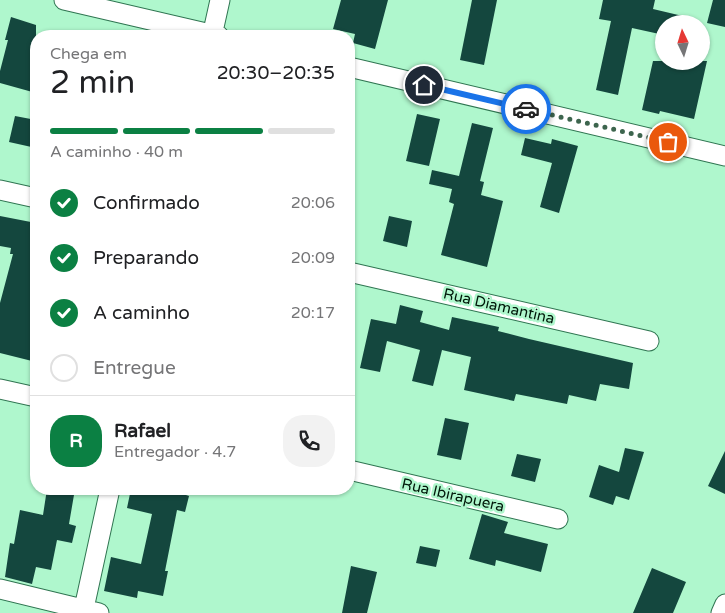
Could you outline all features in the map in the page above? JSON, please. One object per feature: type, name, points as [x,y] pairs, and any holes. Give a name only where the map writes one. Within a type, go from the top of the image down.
[{"type":"street","points":[[64,0],[189,30]]},
{"type":"street","points":[[215,30],[220,0]]},
{"type":"street","points":[[355,68],[725,156]]},
{"type":"street","points":[[0,190],[30,197]]},
{"type":"street","name":"Rua Diamantina","points":[[355,273],[649,341]]},
{"type":"street","points":[[0,389],[30,396]]},
{"type":"street","name":"Rua Ibirapuera","points":[[355,471],[558,519]]},
{"type":"street","points":[[0,589],[88,612],[109,495]]},
{"type":"street","points":[[721,613],[725,604]]},
{"type":"building","points":[[341,0],[388,0],[375,49],[355,44],[355,30],[333,29]]},
{"type":"building","points":[[472,0],[497,0],[484,65],[460,60]]},
{"type":"building","points":[[603,0],[655,0],[653,9],[678,15],[655,15],[655,33],[632,28],[618,95],[596,90],[611,21],[599,19]]},
{"type":"building","points":[[713,0],[725,0],[725,27],[710,24],[709,15]]},
{"type":"building","points":[[11,17],[36,25],[36,30],[30,30],[30,91],[0,83],[0,71],[8,40],[5,40]]},
{"type":"building","points":[[653,61],[655,61],[655,70],[705,70],[694,119],[660,111],[659,114],[642,110]]},
{"type":"building","points":[[417,114],[440,119],[429,166],[406,161]]},
{"type":"building","points":[[15,116],[30,119],[30,147],[9,142]]},
{"type":"building","points":[[472,123],[493,128],[480,181],[484,182],[481,195],[503,201],[487,267],[441,255],[454,204],[449,202],[452,189],[429,184],[432,170],[459,176]]},
{"type":"building","points":[[525,138],[551,144],[552,139],[578,146],[559,213],[540,207],[552,163],[521,155]]},
{"type":"building","points":[[0,216],[30,222],[30,360],[0,353],[0,303],[13,254],[10,254],[11,248],[0,246]]},
{"type":"building","points":[[389,216],[412,221],[407,247],[383,241]]},
{"type":"building","points":[[400,305],[423,311],[420,322],[449,330],[452,317],[499,327],[498,331],[529,339],[633,363],[629,389],[600,384],[596,401],[569,395],[567,404],[516,394],[514,401],[464,390],[471,357],[442,350],[433,386],[412,381],[420,350],[387,341],[380,372],[360,368],[371,319],[396,324]]},
{"type":"building","points":[[445,418],[469,423],[461,460],[437,455]]},
{"type":"building","points":[[625,448],[644,452],[629,500],[616,496],[613,505],[589,497],[599,465],[619,472]]},
{"type":"building","points":[[725,451],[725,494],[708,486]]},
{"type":"building","points":[[517,454],[541,459],[535,482],[511,476]]},
{"type":"building","points":[[46,495],[74,495],[69,524],[76,526],[72,543],[57,540],[51,570],[36,567],[32,584],[5,577],[10,543],[14,544],[20,510],[43,515]]},
{"type":"building","points":[[130,495],[189,496],[185,512],[177,510],[165,571],[168,571],[163,596],[138,591],[137,598],[104,591],[111,557],[141,564],[152,514],[127,508]]},
{"type":"building","points":[[482,514],[508,522],[504,533],[548,544],[541,572],[496,560],[495,566],[469,559]]},
{"type":"building","points":[[420,546],[440,550],[436,567],[416,563]]},
{"type":"building","points":[[351,566],[377,572],[367,613],[342,613]]},
{"type":"building","points":[[652,568],[686,582],[673,613],[633,613]]},
{"type":"way so far","points":[[526,109],[668,142]]},
{"type":"route","points":[[424,85],[526,109]]}]
